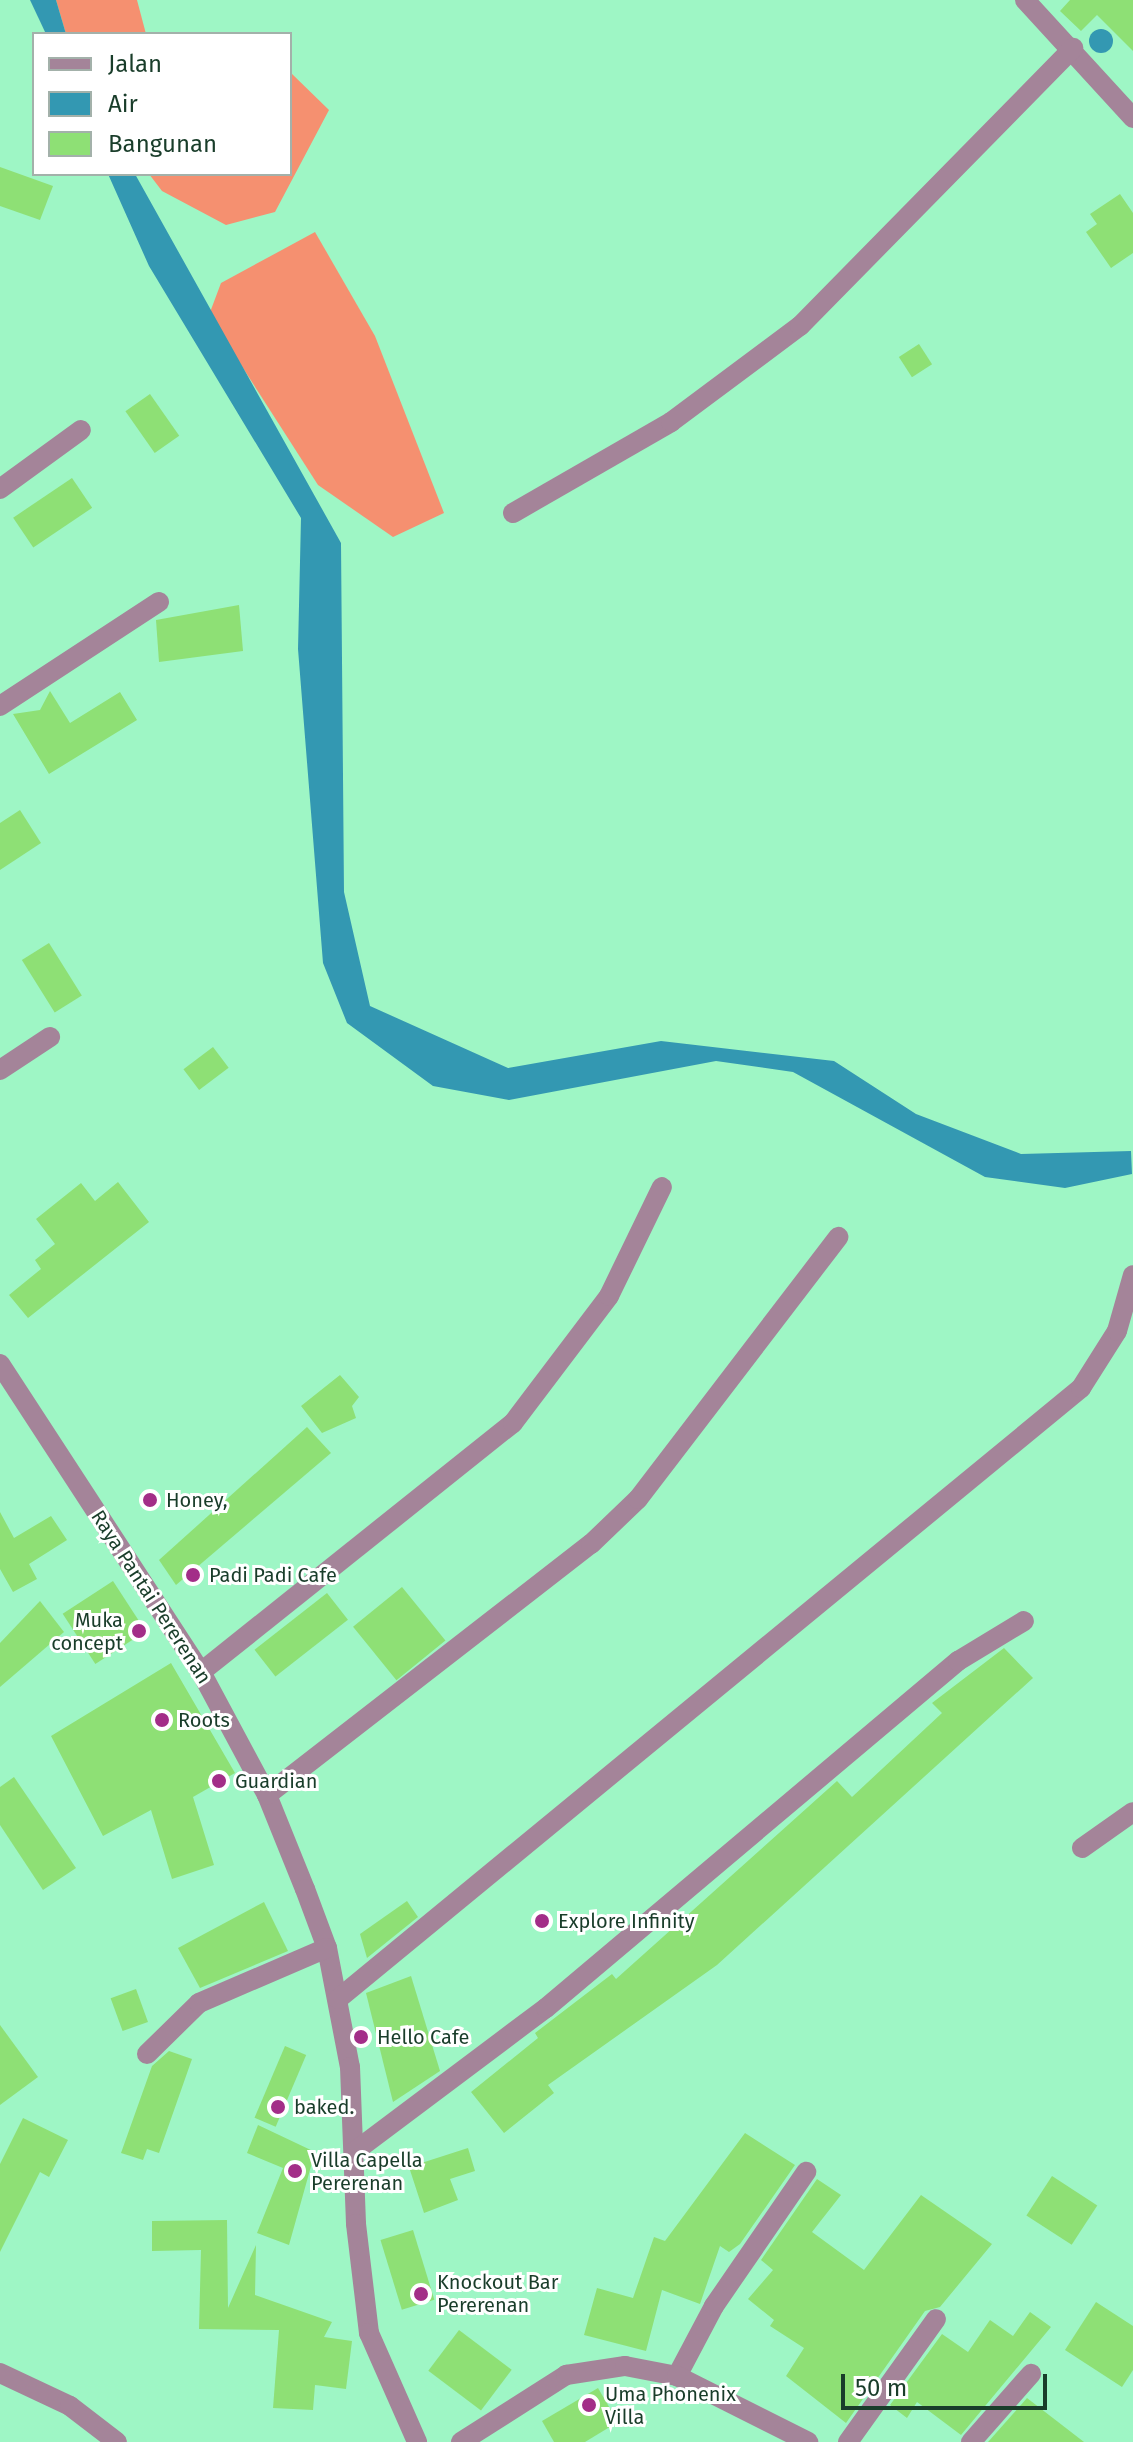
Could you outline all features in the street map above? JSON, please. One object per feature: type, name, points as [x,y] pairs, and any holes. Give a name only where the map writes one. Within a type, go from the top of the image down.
[{"type":"street","points":[[1025,0],[1073,48],[1133,118]]},
{"type":"street","points":[[513,513],[671,422],[800,326],[1073,48]]},
{"type":"street","points":[[0,489],[81,430]]},
{"type":"street","points":[[0,706],[159,602]]},
{"type":"street","points":[[0,1070],[50,1037]]},
{"type":"street","points":[[201,1672],[513,1423],[609,1296],[662,1187]]},
{"type":"street","points":[[267,1795],[610,1526],[674,1458],[838,1237]]},
{"type":"street","points":[[338,1999],[1081,1388],[1117,1331],[1133,1275]]},
{"type":"street","name":"Raya Pantai Pererenan","points":[[0,1364],[201,1672],[267,1795],[327,1948],[338,1999],[369,2333],[417,2442]]},
{"type":"street","points":[[354,2152],[546,2008],[958,1661],[1024,1621]]},
{"type":"street","points":[[1082,1848],[1133,1812]]},
{"type":"street","points":[[147,2054],[199,2003],[327,1948]]},
{"type":"street","points":[[677,2376],[714,2306],[806,2172]]},
{"type":"street","points":[[848,2442],[936,2319]]},
{"type":"street","points":[[461,2442],[566,2375],[625,2366],[677,2376],[808,2442]]},
{"type":"street","points":[[0,2373],[70,2406],[117,2442]]},
{"type":"street","points":[[971,2442],[1031,2374]]},
{"type":"shaded area","points":[[56,0],[137,0],[145,32],[65,32]]},
{"type":"shaded area","points":[[292,74],[329,110],[275,212],[226,225],[162,191],[151,176],[292,176]]},
{"type":"shaded area","points":[[315,232],[375,336],[444,513],[393,537],[318,485],[209,315],[221,283]]},
{"type":"water","points":[[30,0],[56,0],[65,32],[45,32]]},
{"type":"water","points":[[1101,29],[1109,33],[1113,41],[1109,49],[1101,53],[1093,49],[1089,41],[1093,33]]},
{"type":"water","points":[[109,176],[136,176],[341,543],[344,892],[370,1006],[508,1068],[661,1041],[834,1061],[916,1114],[1021,1154],[1131,1151],[1132,1174],[1065,1188],[985,1177],[793,1072],[716,1061],[509,1100],[433,1086],[347,1023],[323,963],[298,649],[301,518],[149,266]]},
{"type":"building","points":[[1070,0],[1133,0],[1133,51],[1097,15],[1081,31],[1060,11]]},
{"type":"building","points":[[0,167],[53,186],[40,220],[0,206]]},
{"type":"building","points":[[1120,194],[1133,213],[1133,253],[1111,268],[1086,232],[1097,224],[1090,214]]},
{"type":"building","points":[[919,344],[932,364],[912,377],[899,357]]},
{"type":"building","points":[[150,394],[179,436],[155,453],[125,411]]},
{"type":"building","points":[[72,478],[92,508],[33,548],[13,518]]},
{"type":"building","points":[[239,605],[243,651],[159,662],[156,620]]},
{"type":"building","points":[[50,691],[70,723],[120,692],[137,720],[49,774],[13,714],[40,710]]},
{"type":"building","points":[[20,810],[41,843],[0,870],[0,823]]},
{"type":"building","points":[[49,943],[82,996],[55,1013],[22,960]]},
{"type":"building","points":[[213,1047],[229,1068],[199,1090],[183,1069]]},
{"type":"building","points":[[118,1182],[149,1222],[28,1318],[9,1295],[41,1269],[35,1260],[55,1244],[36,1219],[81,1183],[95,1201]]},
{"type":"building","points":[[340,1375],[359,1397],[352,1406],[356,1418],[322,1433],[301,1406]]},
{"type":"building","points":[[307,1427],[331,1453],[176,1585],[159,1560]]},
{"type":"building","points":[[0,1512],[14,1538],[51,1516],[67,1540],[29,1564],[37,1579],[13,1592],[0,1569]]},
{"type":"building","points":[[113,1581],[146,1631],[95,1664],[63,1614]]},
{"type":"building","points":[[402,1587],[445,1641],[396,1680],[353,1627]]},
{"type":"building","points":[[327,1593],[348,1620],[275,1676],[255,1650]]},
{"type":"building","points":[[40,1601],[64,1632],[0,1687],[0,1643]]},
{"type":"building","points":[[1004,1648],[1033,1678],[717,1965],[548,2085],[554,2093],[504,2133],[471,2092],[538,2038],[535,2033],[612,1974],[616,1979],[837,1781],[852,1797],[942,1713],[932,1703]]},
{"type":"building","points":[[171,1663],[235,1773],[193,1797],[214,1865],[172,1879],[151,1810],[103,1836],[51,1736]]},
{"type":"building","points":[[14,1777],[76,1868],[43,1890],[0,1825],[0,1787]]},
{"type":"building","points":[[407,1901],[418,1917],[367,1958],[360,1934]]},
{"type":"building","points":[[264,1902],[288,1951],[200,1988],[178,1948]]},
{"type":"building","points":[[411,1976],[440,2071],[393,2102],[366,1993]]},
{"type":"building","points":[[136,1989],[148,2022],[123,2031],[111,1998]]},
{"type":"building","points":[[0,2025],[38,2077],[0,2105]]},
{"type":"building","points":[[285,2046],[306,2055],[276,2127],[255,2118]]},
{"type":"building","points":[[169,2051],[192,2059],[159,2153],[147,2149],[143,2160],[121,2153],[152,2066]]},
{"type":"building","points":[[23,2118],[68,2140],[49,2177],[40,2172],[0,2252],[0,2164]]},
{"type":"building","points":[[258,2125],[315,2152],[289,2245],[257,2233],[283,2168],[247,2153]]},
{"type":"building","points":[[745,2133],[795,2165],[740,2244],[729,2252],[720,2246],[700,2304],[662,2290],[646,2351],[584,2335],[597,2288],[633,2298],[654,2237],[665,2241]]},
{"type":"building","points":[[468,2148],[475,2171],[450,2179],[458,2200],[424,2213],[409,2167]]},
{"type":"building","points":[[1052,2176],[1097,2205],[1072,2245],[1026,2215]]},
{"type":"building","points":[[817,2179],[841,2195],[812,2232],[864,2270],[921,2195],[992,2244],[940,2307],[925,2311],[846,2423],[786,2376],[804,2348],[770,2326],[774,2320],[748,2299],[773,2270],[761,2260]]},
{"type":"building","points":[[227,2220],[228,2308],[256,2245],[255,2295],[332,2322],[324,2337],[352,2341],[346,2389],[315,2385],[313,2410],[273,2408],[279,2330],[199,2329],[201,2250],[152,2251],[152,2221]]},
{"type":"building","points":[[413,2230],[434,2300],[402,2310],[380,2240]]},
{"type":"building","points":[[1096,2302],[1133,2326],[1133,2370],[1122,2387],[1065,2350]]},
{"type":"building","points":[[1030,2312],[1051,2327],[961,2435],[917,2402],[907,2418],[890,2405],[942,2334],[968,2352],[990,2320],[1013,2336]]},
{"type":"building","points":[[459,2330],[512,2370],[481,2410],[428,2371]]},
{"type":"building","name":"Uma Phonenix Villa","points":[[598,2388],[618,2422],[585,2442],[554,2442],[542,2421]]},
{"type":"building","points":[[1027,2398],[1084,2442],[988,2442]]},
{"type":"place","name":"Honey,","points":[[150,1500]]},
{"type":"place","name":"Padi Padi Cafe","points":[[193,1575]]},
{"type":"place","name":"Muka concept","points":[[139,1631]]},
{"type":"place","name":"Roots","points":[[162,1720]]},
{"type":"place","name":"Guardian","points":[[219,1781]]},
{"type":"place","name":"Explore Infinity","points":[[542,1921]]},
{"type":"place","name":"Hello Cafe","points":[[361,2037]]},
{"type":"place","name":"baked.","points":[[278,2107]]},
{"type":"place","name":"Villa Capella Pererenan","points":[[295,2171]]},
{"type":"place","name":"Knockout Bar Pererenan","points":[[421,2294]]},
{"type":"place","name":"Uma Phonenix Villa","points":[[589,2405]]}]
